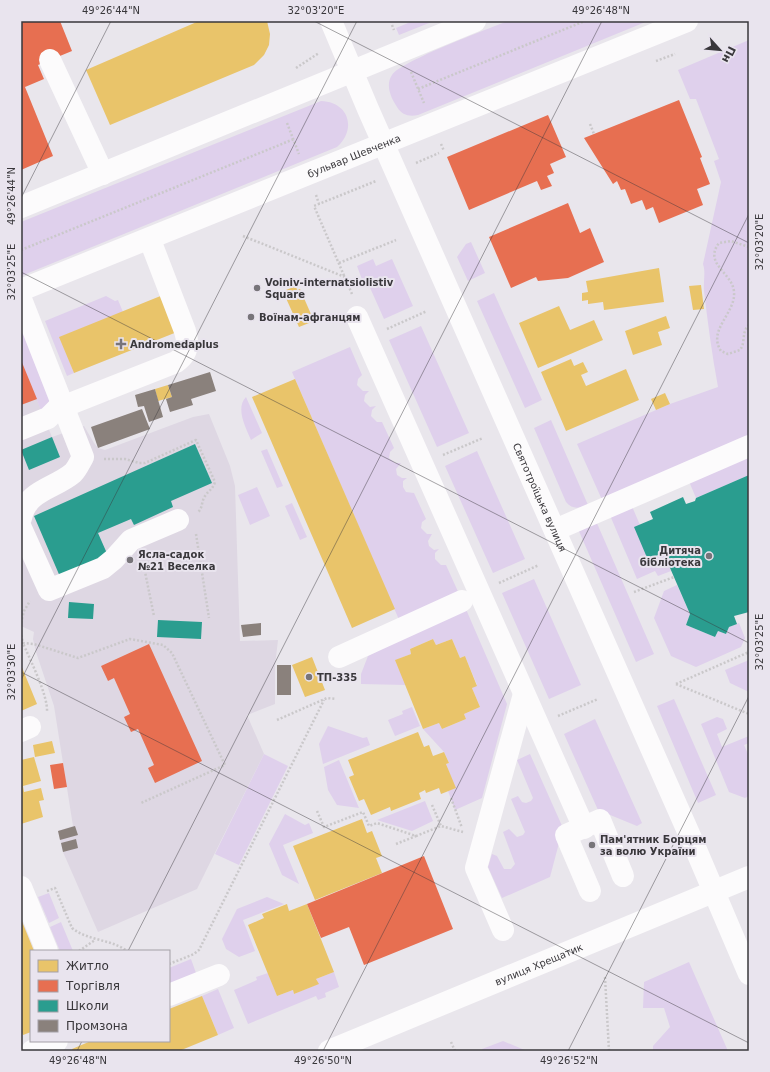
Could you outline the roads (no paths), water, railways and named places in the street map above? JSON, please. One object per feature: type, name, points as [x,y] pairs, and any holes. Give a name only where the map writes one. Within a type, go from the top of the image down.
[{"type":"street","name":"Святотроїцька вулиця","points":[[331,21],[352,72],[555,530],[749,974]]},
{"type":"street","points":[[21,207],[475,21]]},
{"type":"street","name":"бульвар Шевченка","points":[[21,290],[150,240],[687,21]]},
{"type":"street","points":[[50,60],[103,174]]},
{"type":"street","points":[[21,429],[48,418],[54,410],[176,362],[185,354],[188,346],[187,338],[150,240]]},
{"type":"street","points":[[21,299],[83,457],[73,472],[32,497],[24,509],[21,518]]},
{"type":"street","points":[[358,317],[584,828]]},
{"type":"street","points":[[555,530],[749,446]]},
{"type":"street","points":[[21,528],[49,590],[109,564],[126,545],[138,537],[185,518]]},
{"type":"street","points":[[339,657],[462,601]]},
{"type":"street","points":[[503,930],[476,868],[524,694]]},
{"type":"street","points":[[590,891],[566,836],[600,820],[624,876]]},
{"type":"street","name":"вулиця Хрещатик","points":[[329,1051],[714,893],[749,877]]},
{"type":"street","points":[[21,886],[47,950]]},
{"type":"street","points":[[170,995],[219,975]]},
{"type":"street","points":[[32,1051],[54,1042]]},
{"type":"place","name":"Voiniv-internatsiolistiv Square","points":[[257,288]]},
{"type":"place","name":"Воїнам-афганцям","points":[[251,317]]},
{"type":"place","name":"Andromedaplus","points":[[121,344]]},
{"type":"place","name":"Дитяча бібліотека","points":[[709,556]]},
{"type":"place","name":"Ясла-садок №21 Веселка","points":[[130,560]]},
{"type":"place","name":"ТП-335","points":[[309,677]]},
{"type":"place","name":"Пам'ятник Борцям за волю України","points":[[592,845]]}]
